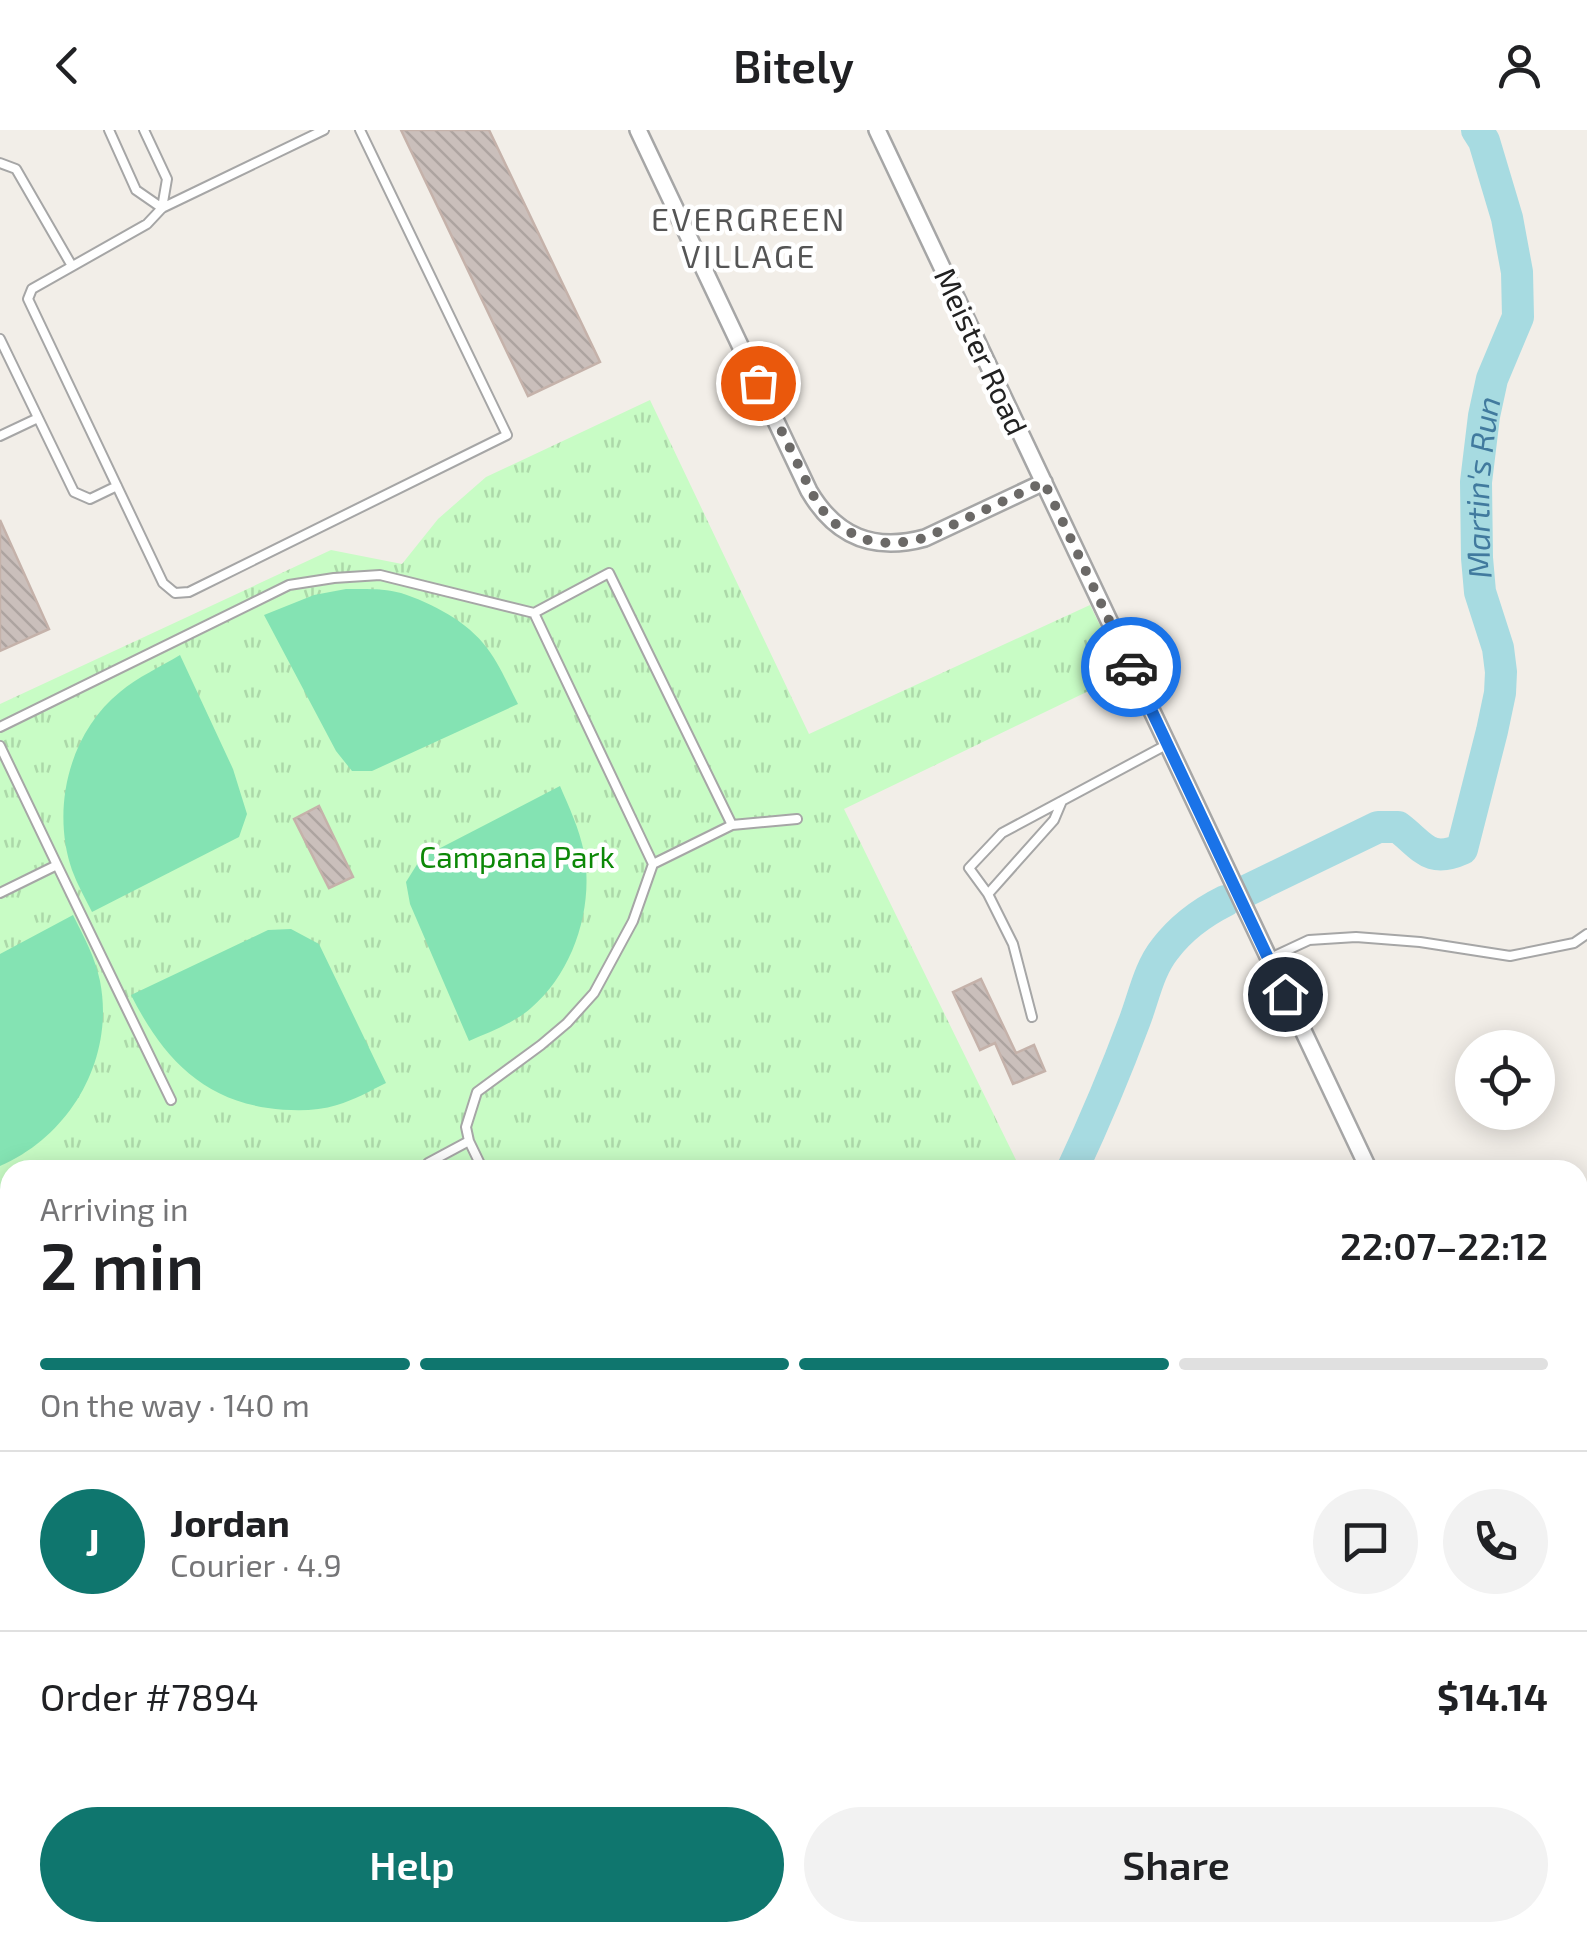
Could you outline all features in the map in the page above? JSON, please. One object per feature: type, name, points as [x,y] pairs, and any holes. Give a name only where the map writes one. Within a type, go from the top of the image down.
[{"type":"street","points":[[638,130],[810,492],[834,523],[862,539],[893,544],[909,542],[1044,482]]},
{"type":"street","name":"Meister Road","points":[[877,130],[1364,1160]]},
{"type":"lane","points":[[109,130],[136,190],[162,208]]},
{"type":"lane","points":[[144,130],[168,179],[162,208]]},
{"type":"lane","points":[[324,130],[162,208],[147,224],[32,289],[28,299],[163,583],[175,593],[190,592],[507,434],[360,130]]},
{"type":"lane","points":[[0,163],[16,169],[72,266]]},
{"type":"lane","points":[[0,339],[74,492],[90,500],[117,486]]},
{"type":"lane","points":[[0,436],[38,418]]},
{"type":"lane","points":[[0,727],[290,585],[380,575],[534,613],[609,572],[732,825]]},
{"type":"lane","points":[[534,613],[653,864]]},
{"type":"lane","points":[[1032,1018],[1013,944],[970,868],[1002,832],[1168,744]]},
{"type":"lane","points":[[0,746],[172,1100]]},
{"type":"lane","points":[[988,894],[1054,820],[1062,800]]},
{"type":"lane","points":[[478,1160],[466,1127],[476,1092],[542,1046],[594,993],[633,921],[653,864],[732,825],[797,819]]},
{"type":"lane","points":[[0,892],[57,864]]},
{"type":"lane","points":[[1268,959],[1309,940],[1356,936],[1510,956],[1574,943],[1587,934]]},
{"type":"lane","points":[[433,1160],[468,1141]]},
{"type":"green space","name":"Campana Park","points":[[650,400],[809,734],[1090,605],[1124,674],[844,809],[1016,1160],[0,1160],[0,704],[331,550],[402,564],[438,519],[486,477]]},
{"type":"green space","points":[[346,589],[401,593],[460,622],[492,655],[518,704],[372,771],[352,771],[336,751],[264,615],[314,595]]},
{"type":"green space","points":[[180,655],[233,769],[247,814],[239,837],[92,912],[72,870],[63,822],[69,774],[77,750],[102,709],[120,692]]},
{"type":"green space","points":[[560,786],[584,852],[586,894],[577,937],[559,976],[531,1008],[469,1041],[410,904],[406,882],[421,858]]},
{"type":"green space","points":[[73,915],[92,955],[103,1009],[101,1038],[83,1090],[48,1135],[11,1160],[0,1160],[0,954]]},
{"type":"green space","points":[[291,929],[319,944],[386,1083],[329,1107],[268,1108],[244,1103],[202,1083],[169,1054],[131,995],[268,930]]},
{"type":"building","points":[[401,130],[489,130],[600,362],[528,396]]},
{"type":"building","points":[[0,520],[49,629],[0,651]]},
{"type":"building","points":[[319,806],[353,877],[329,888],[294,819]]},
{"type":"building","points":[[981,979],[1016,1053],[1034,1045],[1045,1071],[1013,1084],[995,1043],[980,1050],[953,992]]},
{"type":"waterway","name":"Martin's Run","points":[[1248,890],[1378,827],[1398,827],[1434,854],[1462,849],[1492,731],[1501,672],[1498,648],[1480,592],[1476,482],[1492,379],[1518,317],[1517,272],[1507,218],[1484,141],[1477,130]]},
{"type":"waterway","name":"Martin's Run","points":[[1076,1160],[1159,957],[1185,928],[1225,901]]},
{"type":"way so far","points":[[758,383],[818,505],[834,523],[862,539],[893,544],[925,538],[1044,482],[1131,667]]},
{"type":"district","name":"EVERGREEN VILLAGE","points":[[749,236]]},
{"type":"route","points":[[1131,667],[1285,994]]}]
